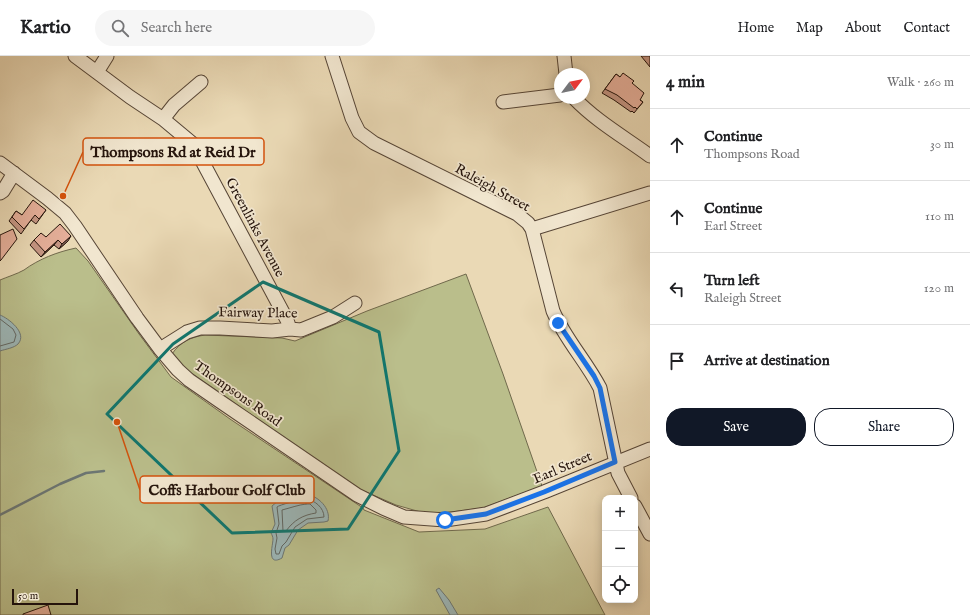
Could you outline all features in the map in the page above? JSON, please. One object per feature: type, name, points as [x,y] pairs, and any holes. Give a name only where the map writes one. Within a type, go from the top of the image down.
[{"type":"street","name":"Greenlinks Avenue","points":[[75,56],[163,119],[193,144],[288,320],[290,329]]},
{"type":"street","points":[[97,72],[107,56]]},
{"type":"street","points":[[564,56],[565,68]]},
{"type":"street","name":"Raleigh Street","points":[[337,58],[352,118],[359,132],[374,142],[517,214],[528,223],[532,229],[553,311],[558,323],[594,376],[600,388],[618,473],[629,495]]},
{"type":"street","points":[[163,119],[174,106],[201,82]]},
{"type":"street","points":[[503,102],[554,96]]},
{"type":"street","points":[[581,104],[599,121],[650,156]]},
{"type":"street","name":"Thompsons Road","points":[[0,163],[65,213],[160,349],[178,370],[195,384],[357,495],[383,508],[404,517],[445,520],[486,514]]},
{"type":"street","points":[[0,193],[3,191],[14,174]]},
{"type":"street","points":[[532,229],[650,193]]},
{"type":"street","name":"Fairway Place","points":[[160,349],[187,332],[200,328],[272,332],[290,329],[301,330],[333,318],[355,303]]},
{"type":"street","name":"Earl Street","points":[[486,514],[650,449]]},
{"type":"street","points":[[638,512],[650,534]]},
{"type":"highlighted area","points":[[263,282],[379,332],[399,451],[348,529],[232,533],[107,414],[173,344]]},
{"type":"green space","points":[[76,248],[88,261],[171,377],[364,510],[419,532],[485,529],[548,507],[605,615],[0,615],[0,280],[21,271],[48,256]]},
{"type":"green space","points":[[466,274],[542,486],[483,508],[451,512],[424,513],[396,505],[357,488],[188,371],[175,359],[172,354],[186,341],[205,335],[282,338],[295,341],[367,311]]},
{"type":"water","points":[[0,315],[8,319],[16,326],[21,335],[18,344],[0,351]]},
{"type":"water","points":[[306,494],[315,497],[323,503],[328,512],[328,521],[308,523],[298,530],[289,545],[285,548],[282,558],[274,560],[272,558],[273,537],[271,533],[275,524],[272,506],[278,501]]},
{"type":"water","points":[[439,588],[449,600],[458,615],[450,615],[436,590]]},
{"type":"building","points":[[623,73],[634,81],[632,83],[644,93],[640,100],[643,102],[637,109],[617,95],[605,89],[616,74],[620,77]]},
{"type":"building","points":[[33,200],[46,210],[39,219],[35,215],[24,229],[12,217],[16,211],[22,215]]},
{"type":"building","points":[[60,224],[71,236],[62,244],[58,240],[45,252],[34,240],[41,233],[46,237]]},
{"type":"building","points":[[13,229],[17,239],[0,261],[0,235]]},
{"type":"building","points":[[48,605],[51,615],[23,615],[23,614]]},
{"type":"waterway","points":[[0,515],[60,484],[86,473],[104,471]]},
{"type":"place","name":"Thompsons Rd at Reid Dr","points":[[63,196]]},
{"type":"place","name":"Coffs Harbour Golf Club","points":[[117,422]]},
{"type":"route","points":[[445,520],[486,514],[544,492],[615,462],[600,388],[594,376],[558,323]]}]
